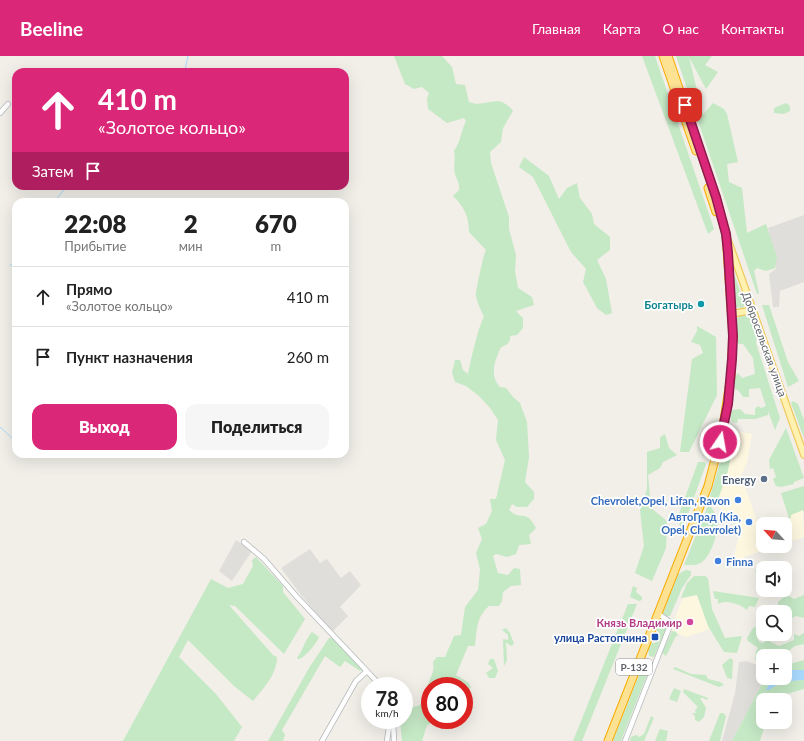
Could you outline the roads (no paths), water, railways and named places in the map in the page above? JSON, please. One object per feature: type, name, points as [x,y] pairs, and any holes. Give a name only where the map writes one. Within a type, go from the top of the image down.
[{"type":"highway","name":"Р-132","points":[[663,56],[718,219],[730,275]]},
{"type":"highway","name":"Р-132","points":[[608,741],[700,510],[718,451],[728,404],[731,375],[733,336],[726,234],[716,197],[668,56]]},
{"type":"highway","name":"Р-132","points":[[604,741],[680,552],[714,454],[725,393],[731,314]]},
{"type":"main road","name":"Добросельская улица","points":[[726,234],[804,455]]},
{"type":"main road","points":[[730,275],[735,270],[740,273]]},
{"type":"main road","points":[[731,314],[753,310]]},
{"type":"street","points":[[0,113],[8,104]]},
{"type":"street","points":[[244,542],[264,559],[296,598],[373,677]]},
{"type":"street","points":[[625,741],[671,623],[659,614]]},
{"type":"street","points":[[322,741],[356,680],[367,671]]},
{"type":"street","points":[[387,741],[389,729]]},
{"type":"street","points":[[393,729],[394,741]]},
{"type":"water","points":[[792,670],[804,670],[804,680],[792,681]]},
{"type":"water","points":[[768,685],[777,685],[769,690],[766,690]]},
{"type":"waterway","points":[[185,68],[188,56]]},
{"type":"waterway","points":[[57,198],[64,190]]},
{"type":"waterway","points":[[0,427],[12,438]]},
{"type":"place","name":"Богатырь","points":[[701,304]]},
{"type":"place","name":"Energy","points":[[764,479]]},
{"type":"place","name":"Chevrolet,Opel, Lifan, Ravon","points":[[738,500]]},
{"type":"place","name":"АвтоГрад (Kia, Opel, Chevrolet)","points":[[749,522]]},
{"type":"place","name":"Finna","points":[[718,561]]},
{"type":"place","name":"Князь Владимир","points":[[690,622]]},
{"type":"place","name":"улица Растопчина","points":[[655,637]]}]
